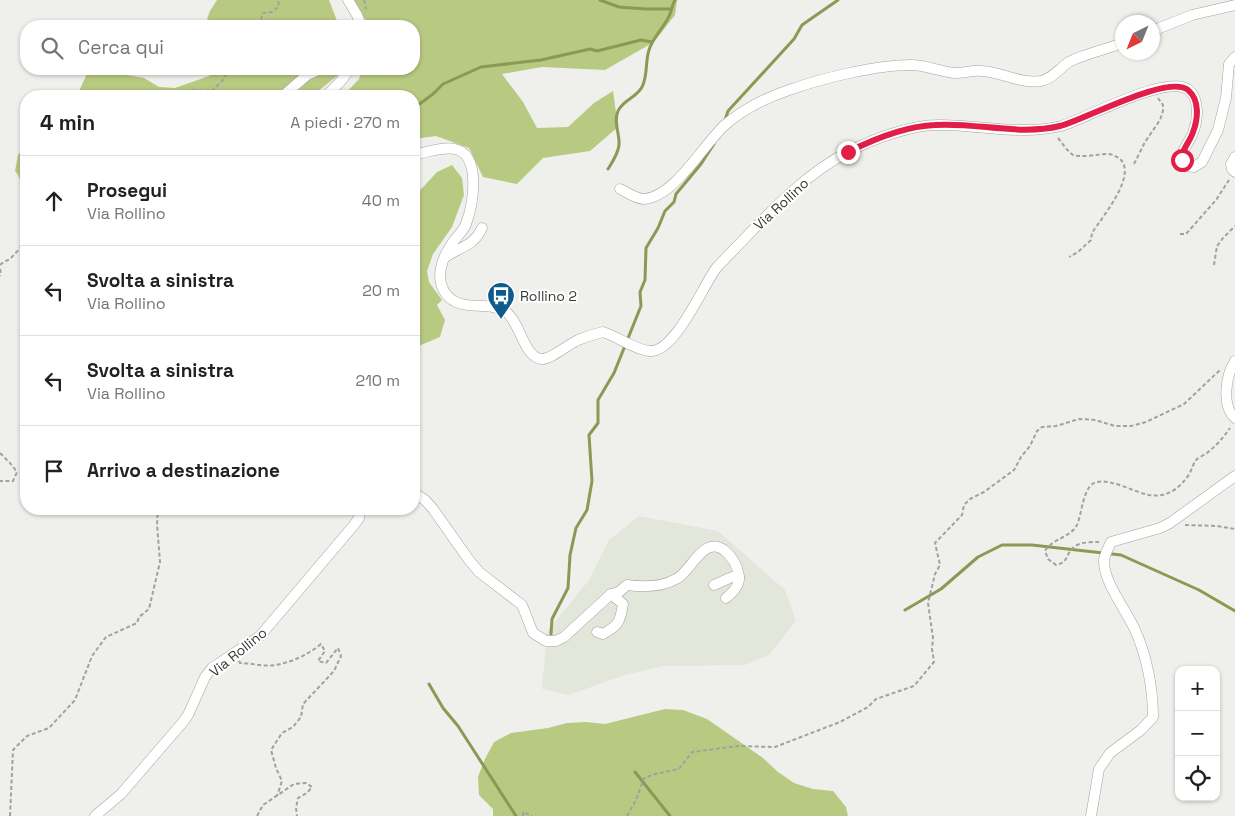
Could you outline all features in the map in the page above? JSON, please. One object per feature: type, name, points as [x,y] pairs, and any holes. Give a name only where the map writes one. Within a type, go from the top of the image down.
[{"type":"street","points":[[348,0],[358,20]]},
{"type":"street","points":[[1160,28],[1192,16],[1235,5]]},
{"type":"street","points":[[620,189],[642,199],[653,197],[662,192],[676,182],[726,124],[752,106],[788,90],[834,77],[890,66],[913,65],[956,73],[980,71],[1026,81],[1043,80],[1052,76],[1071,61],[1115,45]]},
{"type":"street","name":"Via Rollino","points":[[420,153],[449,148],[456,149],[463,152],[469,158],[472,167],[471,203],[466,225],[451,245],[439,273],[441,286],[449,298],[454,302],[462,304],[494,308],[506,312],[513,319],[532,354],[544,360],[577,340],[603,332],[635,347],[655,351],[668,344],[684,322],[717,267],[799,186],[848,152],[885,136],[934,125],[998,129],[1046,128],[1072,122],[1115,103],[1178,86],[1192,94],[1197,106],[1196,124],[1182,156],[1187,166],[1197,166],[1205,158],[1218,130],[1226,98],[1229,64],[1235,58]]},
{"type":"street","points":[[290,90],[307,75]]},
{"type":"street","points":[[332,90],[346,75]]},
{"type":"street","points":[[1234,172],[1231,164],[1235,157]]},
{"type":"street","points":[[445,257],[471,244],[482,228]]},
{"type":"street","points":[[1233,422],[1226,383],[1228,374],[1235,361]]},
{"type":"street","points":[[1091,816],[1099,769],[1110,753],[1141,730],[1153,717],[1153,700],[1142,651],[1135,630],[1114,592],[1104,561],[1111,542],[1160,528],[1235,476]]},
{"type":"street","points":[[420,497],[433,509],[479,572],[522,605],[532,633],[546,641],[556,641],[564,636],[611,594],[619,592],[627,585],[641,587],[671,582],[678,578],[702,551],[712,547],[722,548],[733,558],[740,578],[736,590],[726,598]]},
{"type":"street","name":"Via Rollino","points":[[95,816],[120,794],[183,722],[212,668],[260,636],[354,525],[360,515]]},
{"type":"street","points":[[714,585],[732,577],[740,578]]},
{"type":"street","points":[[597,632],[603,634],[614,628],[621,620],[623,604],[611,594]]},
{"type":"path","points":[[260,20],[263,12],[272,12],[279,6],[278,0]]},
{"type":"path","points":[[192,90],[212,90],[225,75]]},
{"type":"path","points":[[1134,164],[1145,142],[1160,120],[1163,111],[1163,105],[1151,92]]},
{"type":"path","points":[[1046,128],[1057,136],[1072,154],[1078,157],[1095,153],[1110,153],[1122,160],[1125,165],[1126,173],[1123,181],[1107,211],[1092,233],[1091,240],[1078,252],[1068,257]]},
{"type":"path","points":[[1180,234],[1186,234],[1216,200],[1234,172]]},
{"type":"path","points":[[1214,265],[1217,246],[1235,226]]},
{"type":"path","points":[[0,265],[3,261],[10,260],[20,247]]},
{"type":"path","points":[[0,269],[0,276]]},
{"type":"path","points":[[627,816],[636,800],[644,778],[680,769],[692,752],[738,746],[775,746],[840,722],[868,707],[876,699],[914,686],[934,662],[928,603],[935,574],[940,565],[935,543],[962,515],[964,505],[1014,470],[1030,446],[1037,431],[1042,427],[1056,426],[1079,419],[1095,420],[1115,426],[1131,426],[1146,422],[1184,404],[1224,365]]},
{"type":"path","points":[[1111,542],[1086,543],[1076,546],[1070,551],[1062,564],[1056,565],[1048,559],[1046,551],[1050,544],[1070,534],[1076,527],[1090,485],[1097,482],[1109,483],[1150,495],[1167,495],[1181,485],[1196,460],[1222,441],[1233,422]]},
{"type":"path","points":[[0,453],[17,472],[13,481],[0,481]]},
{"type":"path","points":[[10,816],[13,750],[27,736],[49,728],[75,700],[92,656],[106,637],[137,623],[139,617],[149,609],[160,562],[158,515]]},
{"type":"path","points":[[1181,525],[1217,526],[1235,529]]},
{"type":"path","points":[[247,646],[238,658],[240,663],[274,666],[303,657],[321,644],[325,652],[318,661],[326,663],[338,648],[341,656],[334,671],[303,704],[301,716],[293,727],[282,733],[271,750],[282,781],[277,796]]},
{"type":"path","points":[[257,816],[262,805],[294,784],[306,783],[312,787],[307,793],[298,798],[296,808],[298,816]]},
{"type":"path","points":[[523,816],[523,812],[532,816]]},
{"type":"shaded area","points":[[639,516],[718,531],[785,590],[796,621],[769,655],[745,665],[663,666],[625,675],[569,695],[542,689],[547,632],[589,580],[609,540]]},
{"type":"green space","points":[[217,0],[329,0],[337,20],[209,20],[207,19]]},
{"type":"green space","points":[[354,0],[677,0],[675,15],[654,42],[605,70],[542,67],[502,74],[523,102],[537,128],[568,127],[594,103],[613,91],[618,127],[590,151],[543,158],[517,184],[483,177],[469,148],[436,136],[420,138],[420,90],[349,90],[360,75],[420,75],[420,20],[366,20]]},
{"type":"green space","points":[[86,75],[127,75],[144,78],[159,87],[175,88],[210,75],[338,75],[320,90],[80,90]]},
{"type":"green space","points":[[20,152],[20,180],[15,171]]},
{"type":"green space","points":[[452,165],[462,178],[464,195],[452,227],[433,254],[427,271],[429,282],[442,300],[437,305],[445,320],[440,337],[420,345],[420,190],[437,172]]},
{"type":"green space","points":[[665,709],[683,710],[707,719],[763,758],[794,783],[813,789],[833,791],[846,807],[848,816],[493,816],[493,809],[479,795],[478,777],[485,759],[494,742],[511,733],[548,728],[567,723],[605,724]]},
{"type":"waterway","points":[[600,0],[619,7],[671,9]]},
{"type":"waterway","points":[[608,169],[618,148],[616,119],[618,111],[642,87],[651,45],[668,19],[675,0]]},
{"type":"waterway","points":[[725,120],[728,111],[794,39],[802,25],[838,0]]},
{"type":"waterway","points":[[420,104],[443,84],[481,67],[541,60],[590,49],[597,51],[641,40],[652,42]]},
{"type":"waterway","points":[[551,634],[552,619],[568,588],[570,555],[576,528],[587,510],[592,481],[589,435],[598,423],[598,400],[614,373],[641,306],[640,292],[645,280],[646,248],[658,228],[665,211],[674,202],[676,194],[701,164],[714,144]]},
{"type":"waterway","points":[[905,610],[941,589],[978,557],[1002,545],[1032,545],[1121,555],[1199,590],[1235,611]]},
{"type":"waterway","points":[[429,684],[443,708],[458,726],[516,816]]},
{"type":"waterway","points":[[635,772],[670,816]]},
{"type":"place","name":"Rollino 2","points":[[501,320]]},
{"type":"route","points":[[848,152],[879,138],[925,126],[952,125],[1017,129],[1060,126],[1144,93],[1178,86],[1183,87],[1192,94],[1197,106],[1196,124],[1193,134],[1182,153],[1182,160]]}]
